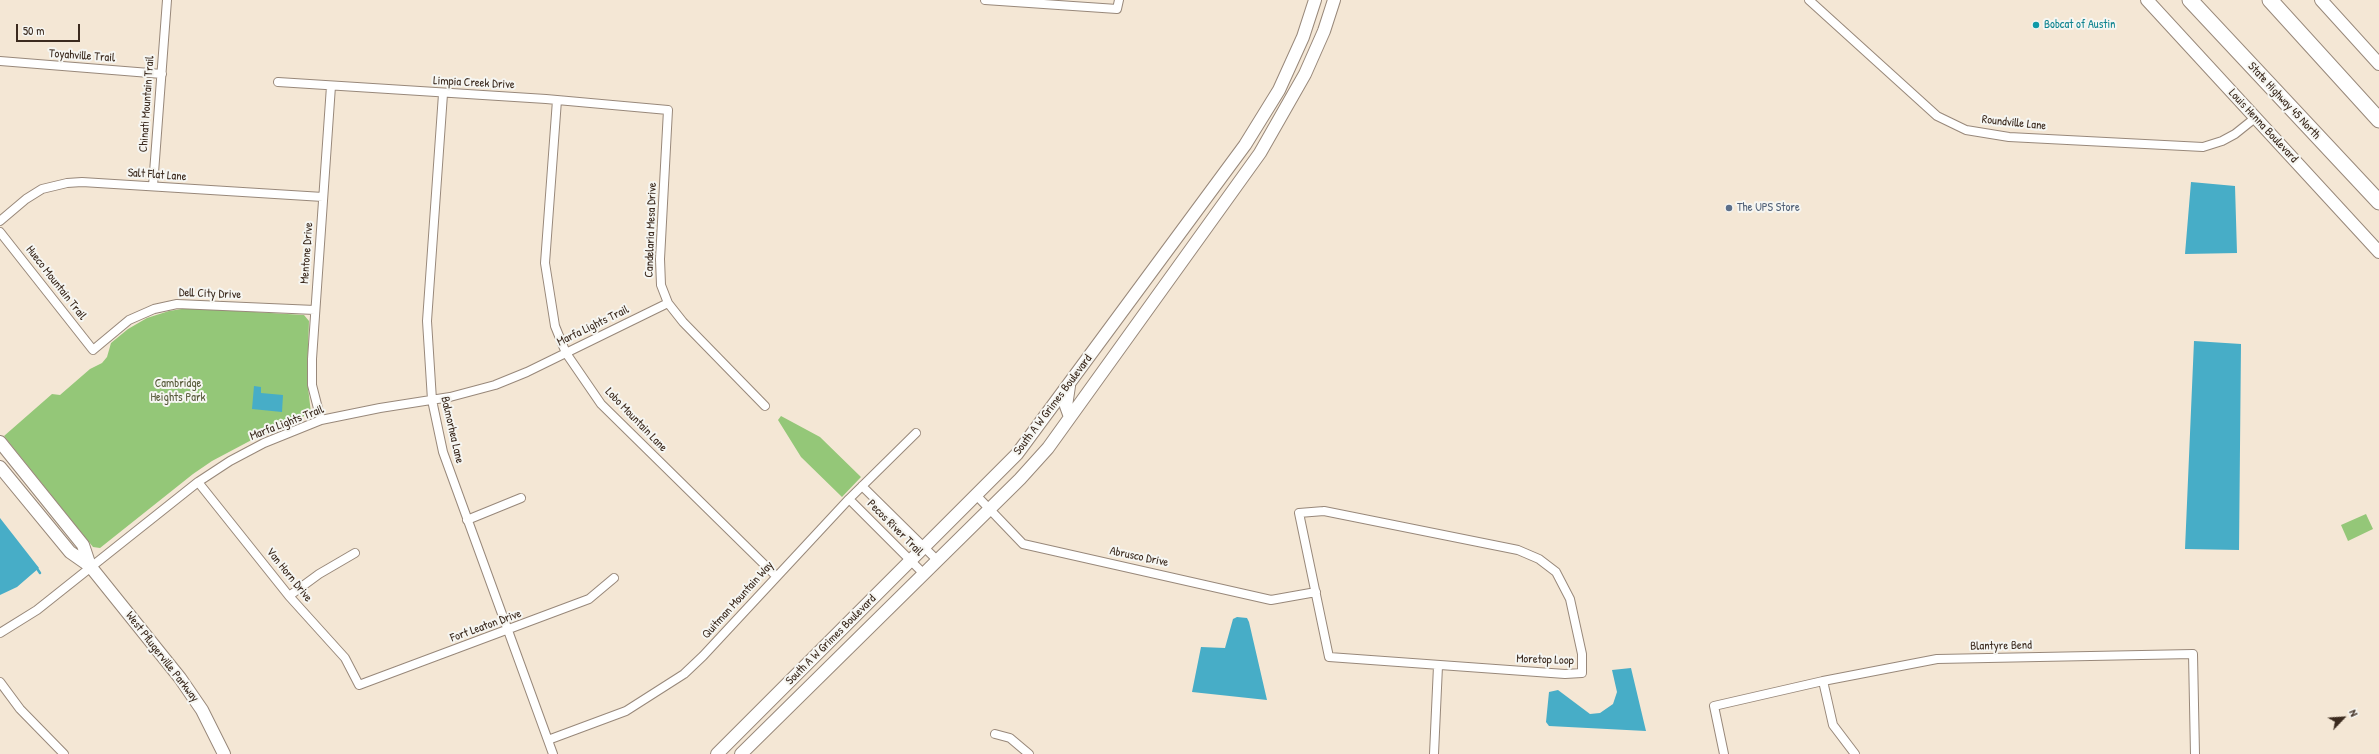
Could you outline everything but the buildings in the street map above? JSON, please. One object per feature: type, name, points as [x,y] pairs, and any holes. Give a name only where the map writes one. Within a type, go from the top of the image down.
[{"type":"highway","name":"State Highway 45 North","points":[[2190,0],[2379,202]]},
{"type":"highway","points":[[2270,0],[2379,120]]},
{"type":"main road","name":"South A W Grimes Boulevard","points":[[717,754],[1017,454],[1246,145],[1279,90],[1303,38],[1315,0]]},
{"type":"main road","name":"South A W Grimes Boulevard","points":[[741,754],[990,509],[1048,448],[1260,153],[1293,97],[1324,31],[1334,0]]},
{"type":"main road","name":"Louis Henna Boulevard","points":[[2147,0],[2379,252]]},
{"type":"main road","points":[[2321,0],[2379,64]]},
{"type":"main road","points":[[1279,90],[1293,97]]},
{"type":"main road","points":[[1209,193],[1224,204]]},
{"type":"main road","points":[[1070,381],[1066,398],[1070,417]]},
{"type":"main road","name":"West Pflugerville Parkway","points":[[0,442],[83,545],[90,566]]},
{"type":"main road","name":"West Pflugerville Parkway","points":[[0,467],[70,552],[90,566],[193,696],[224,754]]},
{"type":"main road","points":[[818,653],[830,666]]},
{"type":"street","name":"Chinati Mountain Trail","points":[[153,186],[167,0]]},
{"type":"street","points":[[985,0],[1117,9],[1119,0]]},
{"type":"street","name":"Roundville Lane","points":[[1809,0],[1937,116],[1966,130],[2009,137],[2204,146],[2222,141],[2235,134],[2256,118]]},
{"type":"street","name":"Toyahville Trail","points":[[0,61],[162,74]]},
{"type":"street","name":"Limpia Creek Drive","points":[[278,82],[443,94],[557,100],[668,110]]},
{"type":"street","name":"Mentone Drive","points":[[321,420],[312,385],[315,310],[331,86]]},
{"type":"street","name":"Balmorhea Lane","points":[[443,94],[427,321],[432,400],[443,452],[553,754]]},
{"type":"street","name":"Lobo Mountain Lane","points":[[557,100],[545,263],[555,326],[566,353],[602,404],[776,576]]},
{"type":"street","name":"Candelaria Mesa Drive","points":[[668,110],[660,259],[661,286],[668,303],[687,327],[765,406]]},
{"type":"street","name":"Salt Flat Lane","points":[[0,221],[26,199],[45,188],[82,182],[323,197]]},
{"type":"street","name":"Hueco Mountain Trail","points":[[0,232],[93,350]]},
{"type":"street","name":"Marfa Lights Trail","points":[[0,633],[37,610],[90,566],[198,482],[264,443],[321,420],[380,408],[432,400],[495,385],[527,372],[668,303]]},
{"type":"street","name":"Dell City Drive","points":[[93,350],[129,320],[154,309],[177,304],[315,310]]},
{"type":"street","name":"Quitman Mountain Way","points":[[548,740],[626,711],[684,674],[704,656],[776,576],[849,499],[916,433]]},
{"type":"street","name":"Van Horn Drive","points":[[198,482],[289,596],[345,658],[359,684]]},
{"type":"street","name":"Pecos River Trail","points":[[862,486],[937,560]]},
{"type":"street","name":"Abrusco Drive","points":[[976,495],[1023,544],[1271,600],[1316,592]]},
{"type":"street","points":[[467,520],[521,498]]},
{"type":"street","name":"Pecos River Trail","points":[[849,499],[924,574]]},
{"type":"street","name":"Moretop Loop","points":[[1299,512],[1324,512],[1518,550],[1539,559],[1556,572],[1570,599],[1582,654],[1582,673],[1565,674],[1438,666],[1329,657],[1316,592],[1299,512]]},
{"type":"street","points":[[289,596],[319,574],[355,553]]},
{"type":"street","name":"Fort Leaton Drive","points":[[359,684],[507,631],[589,598],[614,578]]},
{"type":"street","name":"Blantyre Bend","points":[[1724,754],[1714,706],[1823,681],[1938,658],[2193,654],[2195,754]]},
{"type":"street","points":[[1434,754],[1438,666]]},
{"type":"street","points":[[1823,681],[1833,725],[1855,754]]},
{"type":"street","points":[[0,682],[20,709],[64,754]]},
{"type":"street","points":[[995,734],[1010,738],[1029,754]]},
{"type":"green space","name":"Cambridge Heights Park","points":[[188,308],[304,315],[309,321],[307,379],[311,413],[261,435],[212,461],[193,474],[100,548],[93,547],[4,436],[52,394],[60,395],[90,369],[102,363],[107,357],[111,343],[128,329],[147,318],[169,311]]},
{"type":"green space","points":[[781,416],[820,437],[861,477],[842,497],[801,457],[778,420]]},
{"type":"green space","points":[[2366,514],[2373,529],[2348,541],[2341,525]]},
{"type":"water","points":[[2191,182],[2235,186],[2237,253],[2185,254]]},
{"type":"water","points":[[2194,341],[2241,344],[2239,550],[2185,549]]},
{"type":"water","points":[[254,386],[261,387],[261,393],[283,395],[282,412],[252,409]]},
{"type":"water","points":[[0,518],[39,568],[17,587],[0,595]]},
{"type":"water","points":[[1237,617],[1247,618],[1249,622],[1267,700],[1192,692],[1201,647],[1225,648],[1233,619]]},
{"type":"water","points":[[1631,668],[1646,731],[1549,726],[1546,722],[1549,692],[1558,690],[1590,714],[1600,713],[1613,704],[1617,692],[1612,670]]},
{"type":"waterway","points":[[36,567],[40,573]]},
{"type":"place","name":"Bobcat of Austin","points":[[2036,25]]},
{"type":"place","name":"The UPS Store","points":[[1729,208]]}]
